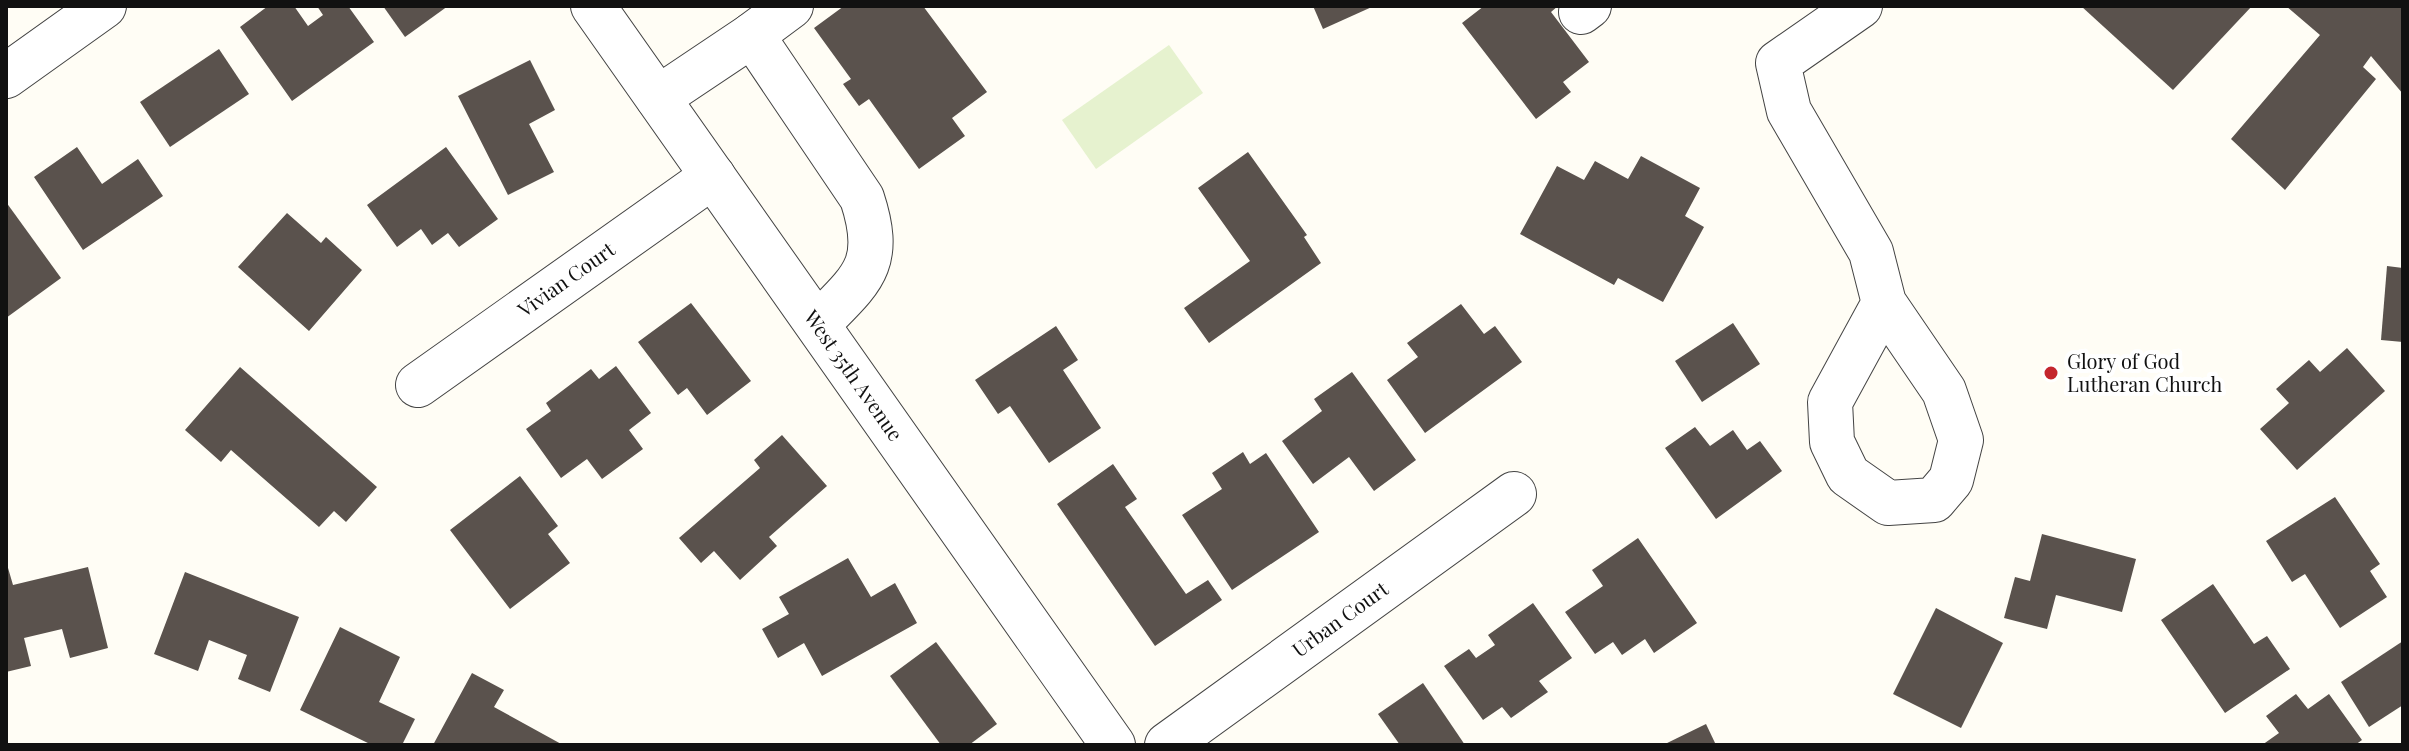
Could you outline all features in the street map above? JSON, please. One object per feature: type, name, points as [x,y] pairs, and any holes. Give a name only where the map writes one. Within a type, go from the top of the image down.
[{"type":"street","points":[[6,76],[104,6]]},
{"type":"street","name":"West 35th Avenue","points":[[593,6],[1113,745]]},
{"type":"street","points":[[658,98],[791,6]]},
{"type":"street","points":[[1860,6],[1778,63],[1789,111],[1871,252],[1884,303]]},
{"type":"street","points":[[752,35],[862,198],[871,224],[870,260],[855,286],[818,324]]},
{"type":"street","name":"Vivian Court","points":[[418,385],[713,176]]},
{"type":"street","name":"Urban Court","points":[[1167,745],[1514,494]]},
{"type":"green space","points":[[1169,45],[1203,93],[1096,169],[1062,120]]},
{"type":"building","points":[[268,6],[294,6],[308,26],[323,15],[317,6],[348,6],[374,42],[292,101],[240,27]]},
{"type":"building","points":[[383,6],[448,6],[405,37]]},
{"type":"building","points":[[844,6],[923,6],[987,92],[952,118],[965,136],[919,169],[869,99],[859,106],[843,84],[851,79],[814,28]]},
{"type":"building","points":[[1313,6],[1374,6],[1323,29]]},
{"type":"building","points":[[1484,6],[1558,6],[1551,12],[1589,62],[1563,82],[1571,92],[1536,119],[1462,23]]},
{"type":"building","points":[[2081,6],[2252,6],[2173,90]]},
{"type":"building","points":[[2286,6],[2403,6],[2403,94],[2371,56],[2363,67],[2376,79],[2285,190],[2231,139],[2320,35]]},
{"type":"building","points":[[219,49],[249,94],[170,147],[140,102]]},
{"type":"building","points":[[530,60],[555,110],[529,124],[554,172],[508,195],[458,96]]},
{"type":"building","points":[[77,147],[102,184],[138,159],[163,196],[83,250],[34,177]]},
{"type":"building","points":[[446,147],[498,219],[459,247],[448,233],[432,245],[421,229],[397,247],[367,205]]},
{"type":"building","points":[[1248,152],[1307,235],[1304,237],[1321,263],[1209,343],[1184,308],[1250,261],[1198,188]]},
{"type":"building","points":[[1641,156],[1700,188],[1685,216],[1704,227],[1663,302],[1618,278],[1614,285],[1520,234],[1557,166],[1584,180],[1595,161],[1628,179]]},
{"type":"building","points":[[6,202],[61,278],[6,318]]},
{"type":"building","points":[[287,213],[321,243],[326,237],[362,270],[309,331],[238,267]]},
{"type":"building","points":[[2387,266],[2403,268],[2403,342],[2381,340]]},
{"type":"building","points":[[691,303],[751,381],[707,415],[687,388],[678,395],[638,342]]},
{"type":"building","points":[[1461,304],[1484,334],[1495,326],[1522,362],[1425,433],[1387,380],[1418,357],[1407,343]]},
{"type":"building","points":[[1733,323],[1760,364],[1702,402],[1675,361]]},
{"type":"building","points":[[1056,326],[1078,360],[1063,370],[1101,428],[1049,463],[1010,406],[998,414],[975,380]]},
{"type":"building","points":[[2347,348],[2385,391],[2297,470],[2260,429],[2289,403],[2276,389],[2309,360],[2320,372]]},
{"type":"building","points":[[616,366],[651,413],[629,430],[643,449],[602,479],[587,459],[561,478],[526,429],[551,411],[546,403],[591,369],[599,379]]},
{"type":"building","points":[[240,367],[377,487],[346,522],[334,511],[319,527],[231,450],[221,462],[185,430]]},
{"type":"building","points":[[1352,372],[1416,460],[1374,491],[1349,457],[1313,484],[1282,441],[1322,411],[1314,399]]},
{"type":"building","points":[[1695,427],[1710,446],[1733,430],[1747,450],[1760,441],[1782,471],[1716,519],[1665,448]]},
{"type":"building","points":[[782,435],[827,486],[769,537],[777,546],[740,580],[714,551],[701,563],[679,538],[760,468],[754,460]]},
{"type":"building","points":[[1243,452],[1250,464],[1266,453],[1319,532],[1232,590],[1182,515],[1222,489],[1212,473]]},
{"type":"building","points":[[1113,464],[1137,499],[1125,507],[1186,594],[1208,580],[1222,600],[1155,646],[1057,504]]},
{"type":"building","points":[[520,476],[558,526],[548,534],[570,563],[510,609],[450,530]]},
{"type":"building","points":[[2335,497],[2380,564],[2370,571],[2387,597],[2340,628],[2305,574],[2292,582],[2266,541]]},
{"type":"building","points":[[2042,534],[2136,559],[2122,612],[2056,595],[2047,629],[2004,618],[2015,577],[2030,581]]},
{"type":"building","points":[[1638,538],[1697,623],[1654,653],[1645,639],[1622,655],[1613,642],[1595,654],[1565,612],[1603,586],[1592,570]]},
{"type":"building","points":[[848,558],[871,597],[895,583],[917,623],[822,676],[804,643],[778,658],[762,629],[789,614],[779,597]]},
{"type":"building","points":[[6,561],[13,585],[88,567],[108,648],[70,658],[62,629],[24,638],[31,666],[6,672]]},
{"type":"building","points":[[185,572],[299,617],[270,692],[238,679],[247,655],[209,640],[198,671],[154,654]]},
{"type":"building","points":[[2213,584],[2254,644],[2267,636],[2290,669],[2225,713],[2161,620]]},
{"type":"building","points":[[1533,603],[1572,658],[1539,681],[1548,692],[1511,718],[1502,707],[1483,720],[1444,666],[1469,649],[1476,658],[1495,645],[1488,635]]},
{"type":"building","points":[[1936,608],[2003,643],[1961,728],[1893,694]]},
{"type":"building","points":[[340,627],[400,657],[379,702],[415,719],[402,745],[372,745],[300,710]]},
{"type":"building","points":[[2403,641],[2403,705],[2369,727],[2341,682]]},
{"type":"building","points":[[936,642],[997,724],[969,745],[941,745],[890,676]]},
{"type":"building","points":[[472,673],[504,690],[494,707],[563,745],[433,745]]},
{"type":"building","points":[[1423,683],[1465,745],[1400,745],[1378,714]]},
{"type":"building","points":[[2296,694],[2308,709],[2329,694],[2362,740],[2355,745],[2262,745],[2279,733],[2266,716]]},
{"type":"building","points":[[1706,724],[1716,745],[1663,745]]},
{"type":"place","name":"Glory of God Lutheran Church","points":[[2051,373]]}]
